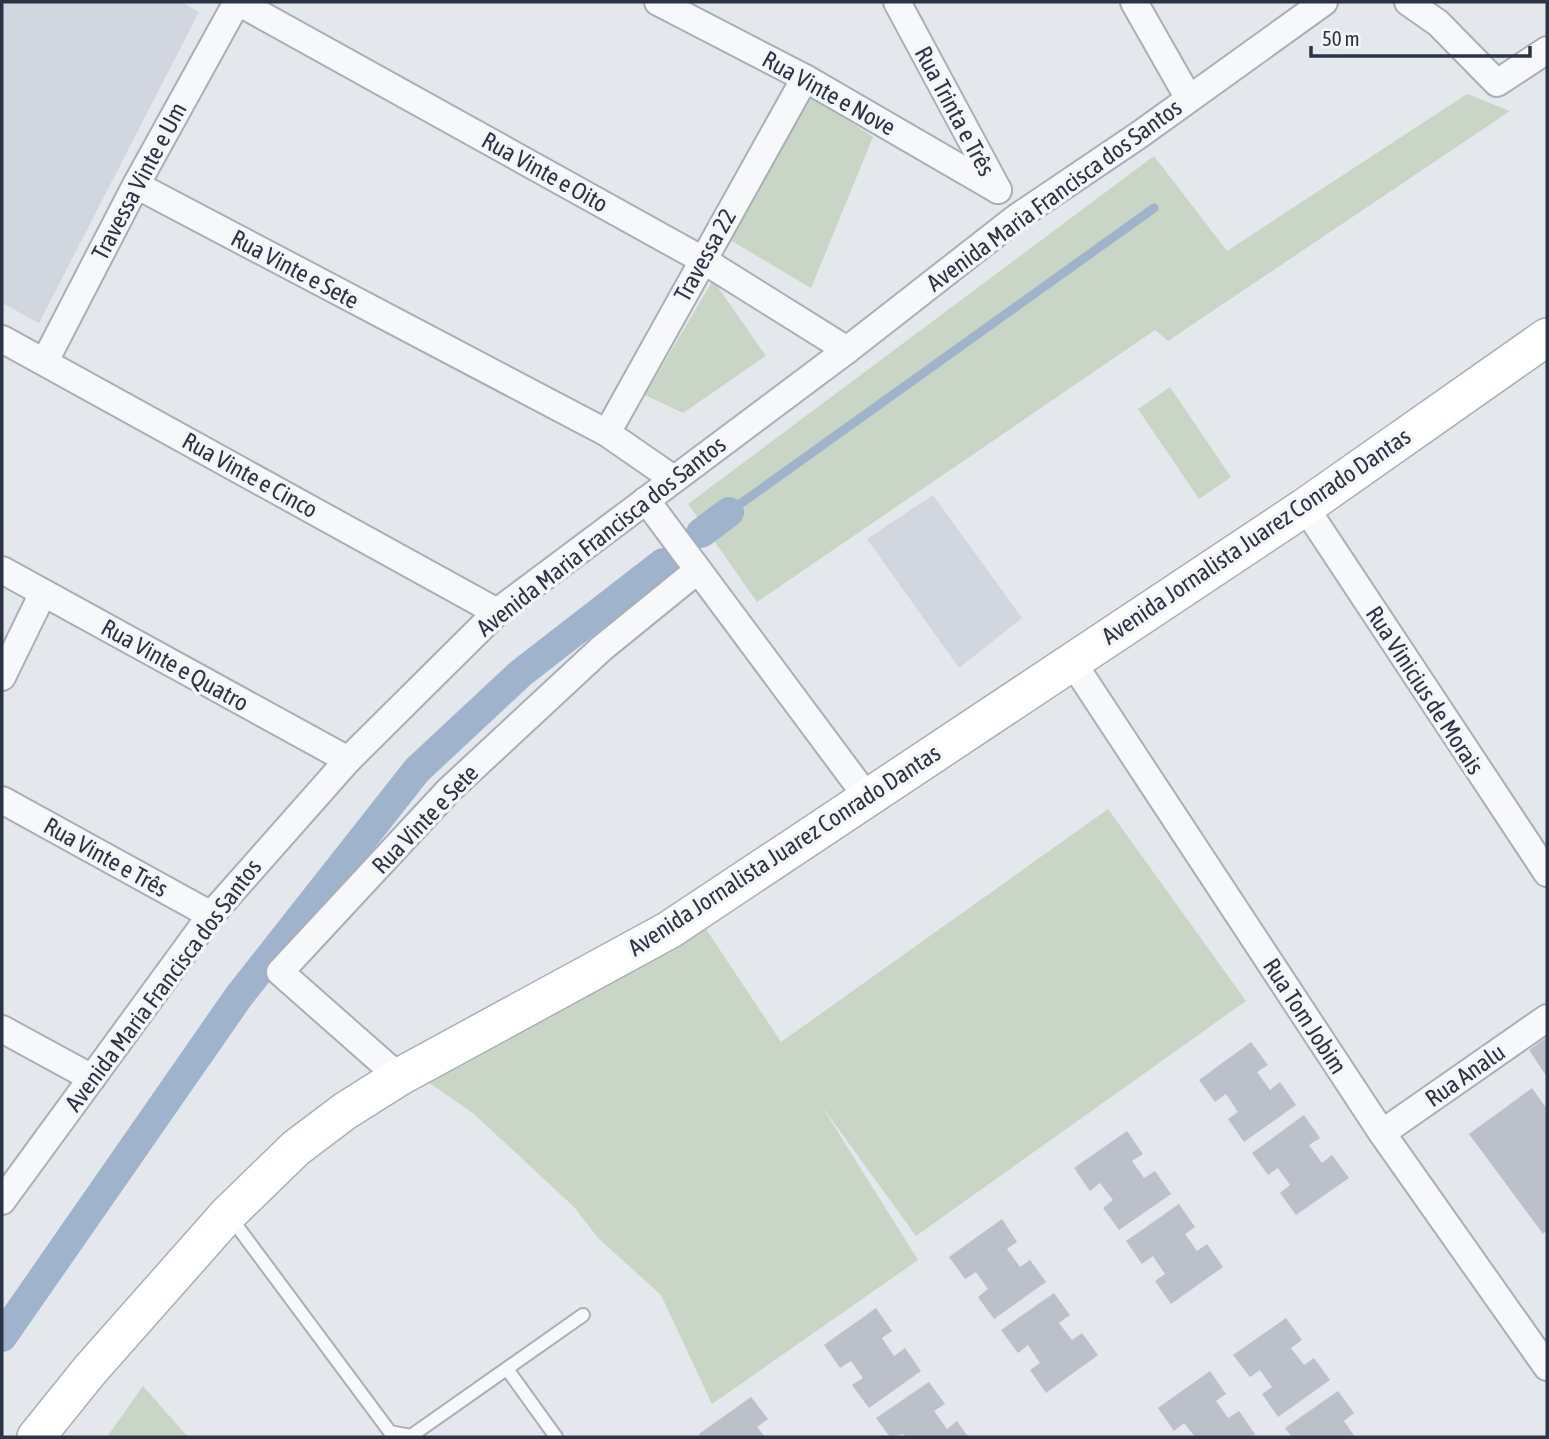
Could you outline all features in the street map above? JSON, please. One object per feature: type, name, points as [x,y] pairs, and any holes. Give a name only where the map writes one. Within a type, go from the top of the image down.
[{"type":"main road","name":"Avenida Jornalista Juarez Conrado Dantas","points":[[36,1437],[90,1370],[228,1214],[296,1148],[345,1111],[399,1077],[669,930],[1544,347]]},
{"type":"street","name":"Travessa Vinte e Um","points":[[45,361],[136,185],[238,2]]},
{"type":"street","name":"Rua Vinte e Oito","points":[[238,2],[703,260],[847,350]]},
{"type":"street","name":"Rua Vinte e Nove","points":[[658,2],[681,9],[998,190]]},
{"type":"street","name":"Rua Trinta e Três","points":[[897,2],[998,190],[1016,218]]},
{"type":"street","points":[[1134,2],[1188,97]]},
{"type":"street","name":"Avenida Maria Francisca dos Santos","points":[[2,1201],[211,915],[348,760],[497,612],[847,350],[1016,218],[1139,135],[1188,97],[1324,2]]},
{"type":"street","points":[[1408,2],[1438,23],[1497,83],[1547,50]]},
{"type":"street","name":"Travessa 22","points":[[607,433],[805,78]]},
{"type":"street","name":"Rua Vinte e Sete","points":[[136,185],[607,433],[673,478]]},
{"type":"street","name":"Rua Vinte e Cinco","points":[[2,339],[497,612]]},
{"type":"street","points":[[646,500],[867,797]]},
{"type":"street","name":"Rua Vinicius de Morais","points":[[1305,507],[1547,873]]},
{"type":"street","name":"Rua Vinte e Quatro","points":[[2,570],[348,760]]},
{"type":"street","name":"Rua Vinte e Sete","points":[[399,1077],[280,972],[448,791],[602,648],[698,570]]},
{"type":"street","points":[[2,677],[43,593]]},
{"type":"street","name":"Rua Tom Jobim","points":[[1071,660],[1382,1133],[1544,1355]]},
{"type":"street","name":"Rua Vinte e Três","points":[[2,800],[211,915]]},
{"type":"street","name":"Rua Analu","points":[[1382,1133],[1547,1018]]},
{"type":"street","points":[[2,1029],[92,1078]]},
{"type":"lane","points":[[228,1214],[390,1432],[411,1436],[583,1315]]},
{"type":"lane","points":[[507,1369],[556,1437]]},
{"type":"shaded area","points":[[2,2],[181,2],[199,12],[39,323],[2,303]]},
{"type":"shaded area","points":[[933,495],[1022,618],[959,668],[867,539]]},
{"type":"green space","points":[[1467,94],[1510,111],[1168,341],[1155,330],[757,602],[688,504],[1154,156],[1227,251]]},
{"type":"green space","points":[[811,96],[873,137],[811,288],[730,240]]},
{"type":"green space","points":[[713,280],[766,356],[683,413],[645,395]]},
{"type":"green space","points":[[1170,387],[1231,477],[1199,499],[1138,409]]},
{"type":"green space","points":[[1108,809],[1246,1001],[916,1236],[821,1105],[918,1260],[712,1404],[661,1295],[598,1238],[574,1207],[474,1114],[428,1082],[706,929],[781,1042]]},
{"type":"green space","points":[[143,1386],[188,1437],[107,1437]]},
{"type":"building","points":[[1547,1037],[1547,1077],[1529,1050]]},
{"type":"building","points":[[1251,1042],[1268,1065],[1257,1072],[1270,1090],[1280,1082],[1296,1105],[1244,1142],[1228,1119],[1238,1112],[1226,1094],[1215,1102],[1199,1080]]},
{"type":"building","points":[[1532,1088],[1547,1109],[1547,1230],[1543,1234],[1469,1134]]},
{"type":"building","points":[[1304,1115],[1320,1138],[1309,1145],[1322,1163],[1332,1155],[1349,1178],[1296,1215],[1280,1193],[1290,1185],[1278,1168],[1268,1175],[1252,1153]]},
{"type":"building","points":[[1127,1131],[1143,1154],[1132,1161],[1144,1178],[1155,1171],[1171,1194],[1119,1230],[1103,1208],[1113,1200],[1100,1183],[1090,1191],[1074,1168]]},
{"type":"building","points":[[1179,1204],[1195,1227],[1185,1234],[1197,1251],[1207,1244],[1223,1267],[1171,1304],[1155,1281],[1165,1274],[1153,1256],[1142,1264],[1126,1241]]},
{"type":"building","points":[[1002,1219],[1017,1242],[1007,1249],[1020,1267],[1030,1260],[1046,1282],[994,1319],[978,1297],[988,1289],[976,1272],[965,1279],[949,1257]]},
{"type":"building","points":[[1054,1293],[1070,1315],[1059,1323],[1072,1340],[1082,1333],[1098,1355],[1046,1393],[1030,1370],[1040,1363],[1028,1345],[1018,1353],[1001,1330]]},
{"type":"building","points":[[876,1308],[892,1331],[882,1338],[894,1356],[905,1348],[921,1371],[869,1408],[852,1385],[863,1378],[851,1361],[840,1368],[824,1345]]},
{"type":"building","points":[[1286,1318],[1302,1340],[1291,1348],[1304,1365],[1314,1358],[1330,1380],[1278,1417],[1262,1394],[1272,1387],[1260,1370],[1250,1377],[1233,1355]]},
{"type":"building","points":[[1210,1371],[1226,1394],[1216,1401],[1228,1418],[1239,1411],[1255,1434],[1250,1437],[1195,1437],[1184,1423],[1174,1431],[1158,1408]]},
{"type":"building","points":[[929,1382],[945,1404],[934,1411],[947,1429],[957,1421],[968,1437],[906,1437],[903,1434],[890,1437],[876,1418]]},
{"type":"building","points":[[1338,1391],[1354,1413],[1344,1421],[1355,1437],[1292,1437],[1285,1428]]},
{"type":"building","points":[[751,1397],[768,1419],[757,1427],[765,1437],[701,1437],[699,1434]]},
{"type":"waterway","points":[[729,512],[1154,208]]},
{"type":"waterway","points":[[701,533],[729,512]]},
{"type":"waterway","points":[[2,1337],[239,996],[417,770],[521,673],[663,563]]}]
